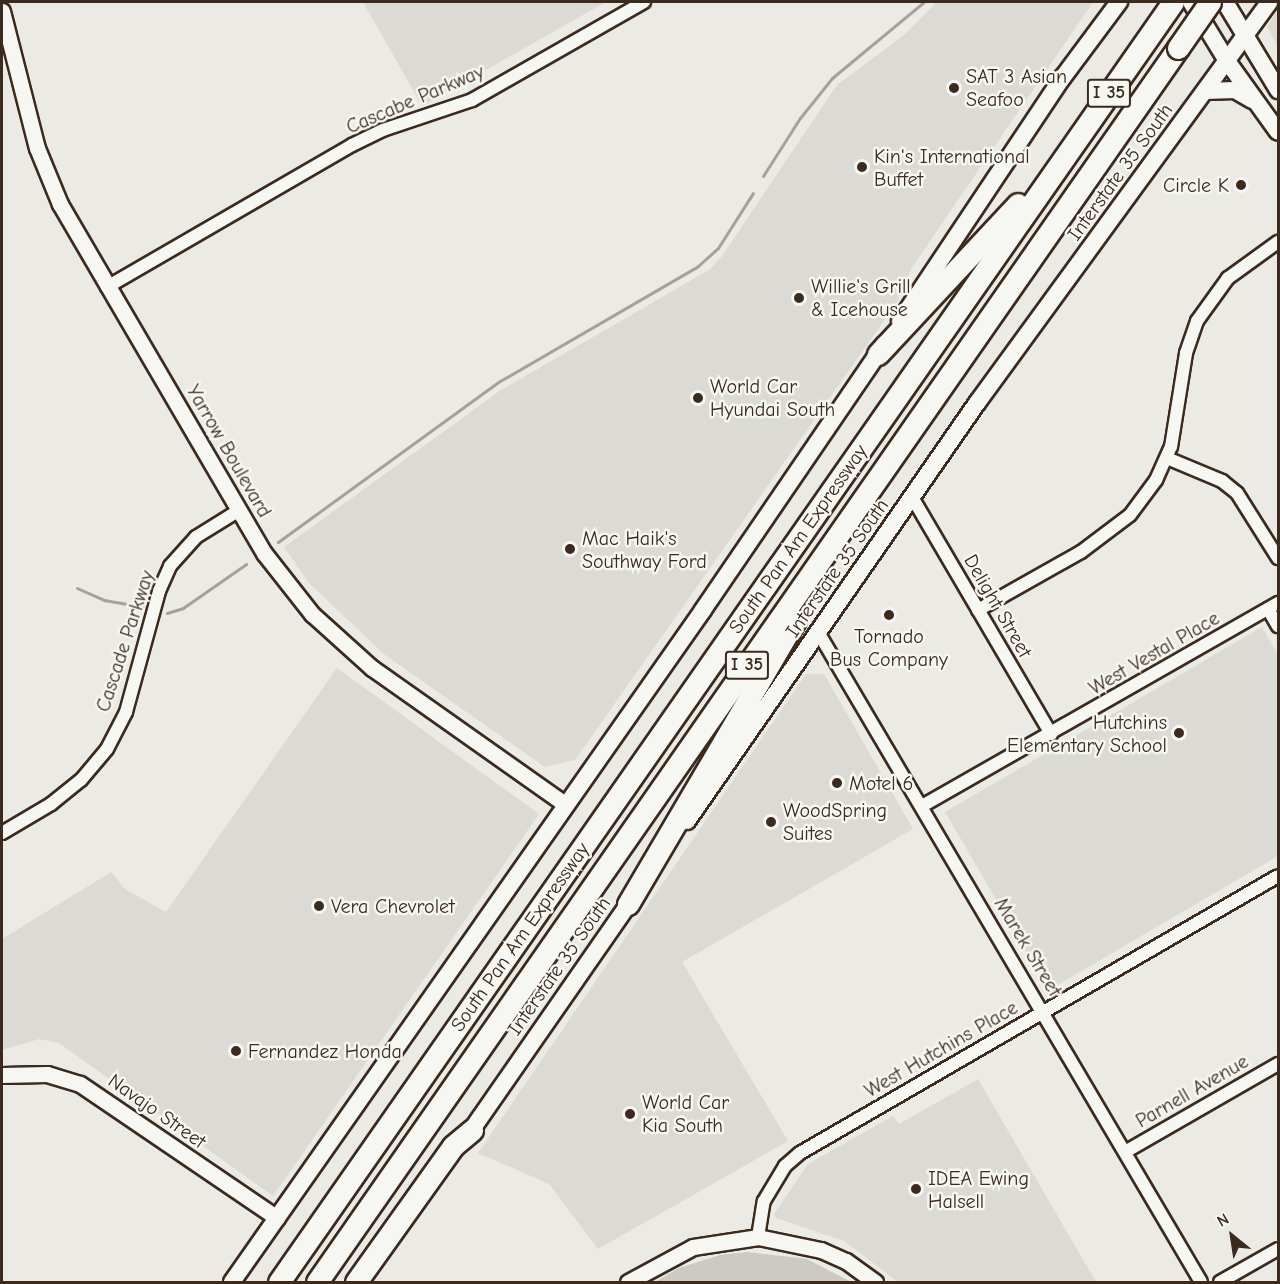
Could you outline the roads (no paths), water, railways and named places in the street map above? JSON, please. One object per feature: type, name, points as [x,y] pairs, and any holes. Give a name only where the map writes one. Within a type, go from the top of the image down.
[{"type":"highway","name":"South Pan Am Expressway","points":[[279,1282],[1173,2]]},
{"type":"highway","name":"South Pan Am Expressway","points":[[317,1282],[1210,2]]},
{"type":"highway","points":[[878,354],[1063,159]]},
{"type":"highway","points":[[628,904],[797,615],[876,501],[926,409]]},
{"type":"highway","points":[[356,1282],[453,1146],[472,1130]]},
{"type":"main road","points":[[232,1282],[703,610],[1063,77],[1119,2]]},
{"type":"main road","points":[[1191,2],[1227,60],[1278,132]]},
{"type":"main road","points":[[1225,2],[1278,90]]},
{"type":"main road","name":"Interstate 35 South","points":[[367,1282],[912,497],[1269,2]]},
{"type":"main road","points":[[1205,91],[1235,90],[1255,101]]},
{"type":"street","name":"Cascabe Parkway","points":[[107,287],[352,145],[383,130],[472,100],[644,2]]},
{"type":"street","name":"Yarrow Boulevard","points":[[2,11],[42,164],[107,287],[238,511],[284,580],[348,648],[565,804]]},
{"type":"street","points":[[978,610],[1107,535],[1143,499],[1167,458],[1176,424],[1186,352],[1197,321],[1228,278],[1278,242]]},
{"type":"street","points":[[1167,458],[1222,481],[1237,493],[1278,558]]},
{"type":"street","name":"Delight Street","points":[[912,497],[1052,734]]},
{"type":"street","name":"Cascade Parkway","points":[[2,833],[51,804],[81,780],[107,749],[126,712],[159,591],[170,566],[196,537],[238,511]]},
{"type":"street","points":[[1273,606],[1278,626]]},
{"type":"street","name":"West Vestal Place","points":[[922,806],[1052,734],[1273,606]]},
{"type":"street","name":"Marek Street","points":[[818,632],[1201,1282]]},
{"type":"street","name":"West Hutchins Place","points":[[758,1237],[764,1201],[785,1166],[800,1153],[1278,876]]},
{"type":"street","name":"Parnell Avenue","points":[[1125,1152],[1278,1064]]},
{"type":"street","name":"Navajo Street","points":[[2,1075],[36,1073],[80,1084],[277,1218]]},
{"type":"street","points":[[628,1282],[693,1247],[758,1237],[821,1250],[846,1260],[875,1282]]},
{"type":"street","points":[[1220,1282],[1278,1249]]},
{"type":"waterway","points":[[763,176],[800,118],[832,78],[924,2]]},
{"type":"waterway","points":[[278,542],[500,381],[698,266],[718,248],[753,193]]},
{"type":"waterway","points":[[167,613],[183,608],[246,564]]},
{"type":"waterway","points":[[77,588],[104,600],[142,607]]},
{"type":"place","name":"SAT 3 Asian Seafoo","points":[[954,88]]},
{"type":"place","name":"Kin's International Buffet","points":[[862,167]]},
{"type":"place","name":"Circle K","points":[[1241,185]]},
{"type":"place","name":"Willie's Grill & Icehouse","points":[[799,298]]},
{"type":"place","name":"World Car Hyundai South","points":[[698,398]]},
{"type":"place","name":"Mac Haik's Southway Ford","points":[[570,549]]},
{"type":"place","name":"Tornado Bus Company","points":[[889,615]]},
{"type":"place","name":"Hutchins Elementary School","points":[[1179,733]]},
{"type":"place","name":"Motel 6","points":[[837,783]]},
{"type":"place","name":"WoodSpring Suites","points":[[771,822]]},
{"type":"place","name":"Vera Chevrolet","points":[[319,906]]},
{"type":"place","name":"Fernandez Honda","points":[[236,1051]]},
{"type":"place","name":"World Car Kia South","points":[[630,1114]]},
{"type":"place","name":"IDEA Ewing Halsell","points":[[916,1189]]}]
